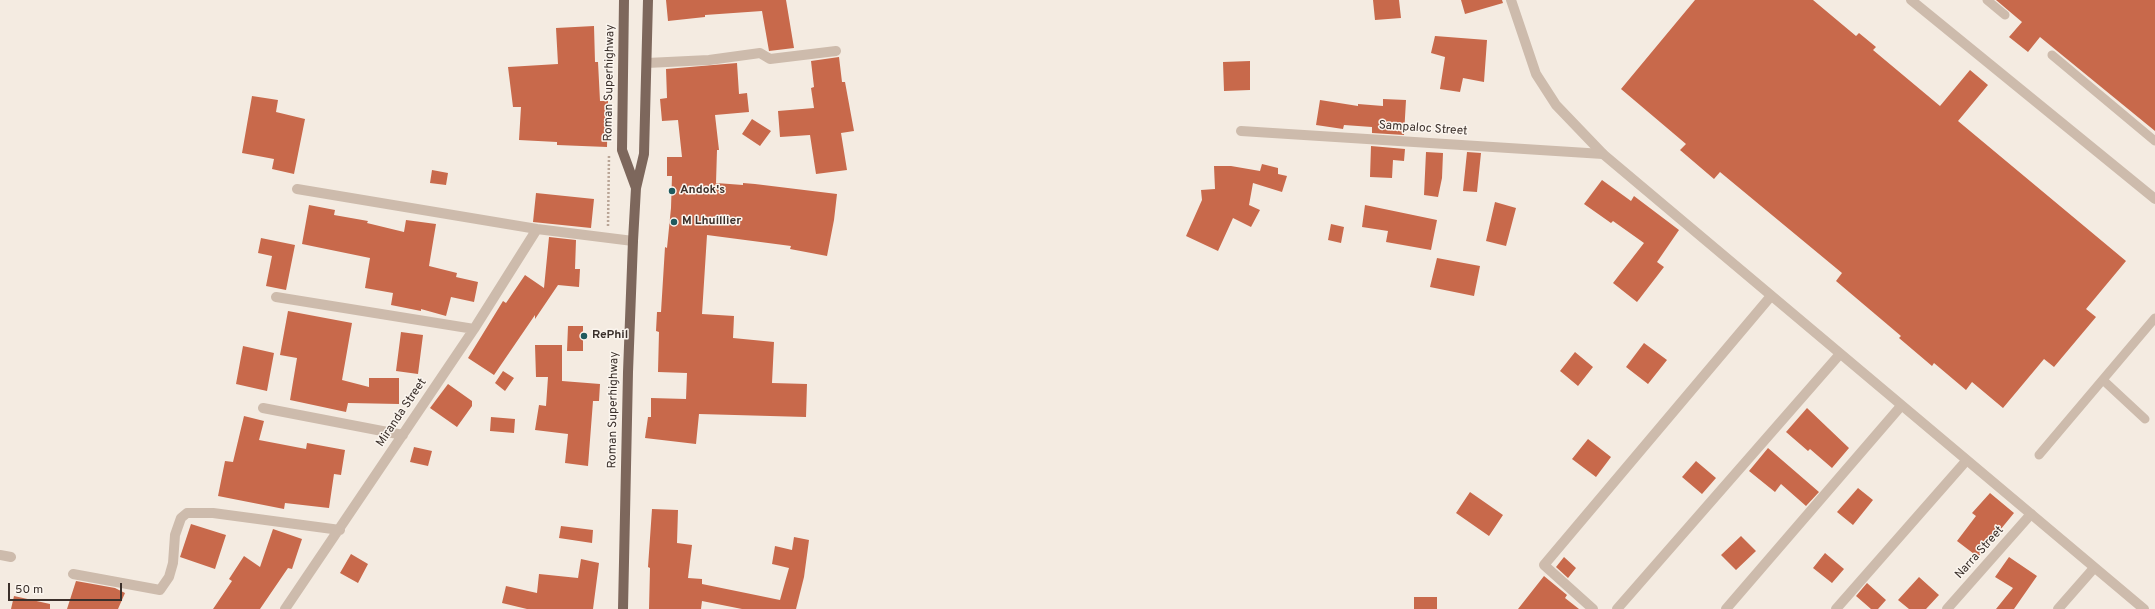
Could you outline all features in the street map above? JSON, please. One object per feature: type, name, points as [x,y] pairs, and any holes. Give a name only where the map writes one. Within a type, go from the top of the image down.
[{"type":"main road","name":"Roman Superhighway","points":[[624,0],[622,150],[636,188]]},
{"type":"main road","name":"Roman Superhighway","points":[[624,609],[628,380],[633,241],[636,188],[644,154],[648,0]]},
{"type":"street","points":[[1511,0],[1536,74],[1556,105],[1603,154],[1966,461],[2144,609]]},
{"type":"street","points":[[1911,0],[2155,199]]},
{"type":"street","points":[[647,64],[709,60],[760,53],[770,59],[836,51]]},
{"type":"street","name":"Sampaloc Street","points":[[1241,131],[1603,154]]},
{"type":"street","points":[[297,189],[537,229],[633,241]]},
{"type":"street","name":"Miranda Street","points":[[285,609],[340,530],[474,329],[537,229]]},
{"type":"street","points":[[1593,609],[1544,565],[1771,296]]},
{"type":"street","points":[[276,297],[474,329]]},
{"type":"street","points":[[1617,609],[1840,354]]},
{"type":"street","points":[[1726,609],[1901,406]]},
{"type":"street","points":[[263,408],[403,435]]},
{"type":"street","points":[[1836,609],[1966,461]]},
{"type":"street","points":[[73,574],[160,590],[169,577],[173,563],[175,535],[181,518],[187,513],[213,513],[340,530]]},
{"type":"street","name":"Narra Street","points":[[1947,609],[2031,514]]},
{"type":"street","points":[[0,555],[11,557]]},
{"type":"street","points":[[2058,609],[2094,568]]},
{"type":"lane","points":[[1987,0],[2005,15]]},
{"type":"lane","points":[[2052,55],[2155,141]]},
{"type":"lane","points":[[2039,455],[2155,318]]},
{"type":"lane","points":[[2103,380],[2145,419]]},
{"type":"building","points":[[666,0],[786,0],[794,48],[769,51],[762,11],[705,15],[705,17],[668,21]]},
{"type":"building","points":[[1373,0],[1399,0],[1401,18],[1375,20]]},
{"type":"building","points":[[1461,0],[1502,0],[1503,3],[1465,14]]},
{"type":"building","points":[[1695,0],[1813,0],[1856,36],[1859,33],[1876,47],[1873,50],[1940,106],[1970,70],[1988,85],[1958,121],[2126,261],[2086,309],[2096,317],[2054,367],[2044,359],[2003,408],[1972,382],[1966,390],[1934,363],[1932,366],[1899,338],[1901,336],[1836,281],[1842,273],[1720,172],[1714,179],[1680,150],[1686,144],[1621,89]]},
{"type":"building","points":[[1996,0],[2155,0],[2155,131],[2040,37],[2028,52],[2009,37],[2022,22]]},
{"type":"building","points":[[594,26],[595,62],[598,62],[600,101],[608,101],[607,147],[557,145],[557,142],[519,140],[521,107],[513,107],[508,67],[558,64],[556,28]]},
{"type":"building","points":[[1435,36],[1487,40],[1484,82],[1463,78],[1460,92],[1440,89],[1445,57],[1431,53]]},
{"type":"building","points":[[839,57],[842,82],[845,82],[854,131],[841,133],[847,170],[816,174],[810,135],[780,137],[778,111],[814,108],[811,88],[814,87],[811,61]]},
{"type":"building","points":[[1250,61],[1250,90],[1224,91],[1223,62]]},
{"type":"building","points":[[737,63],[739,94],[747,93],[749,112],[715,115],[719,150],[717,150],[716,183],[743,185],[743,183],[755,184],[837,194],[834,220],[827,256],[790,249],[791,246],[707,235],[702,314],[734,316],[733,338],[774,342],[772,383],[807,384],[806,417],[699,414],[696,444],[645,438],[648,417],[651,417],[651,398],[686,399],[687,373],[658,372],[659,332],[656,331],[657,312],[661,312],[665,247],[667,248],[671,208],[672,176],[667,176],[667,157],[682,157],[678,120],[662,121],[660,99],[667,98],[666,69]]},
{"type":"building","points":[[252,96],[278,100],[276,112],[305,119],[294,174],[272,169],[274,159],[242,153]]},
{"type":"building","points":[[1383,99],[1406,100],[1404,135],[1372,133],[1372,127],[1344,125],[1343,129],[1316,125],[1320,100],[1358,106],[1358,104],[1383,106]]},
{"type":"building","points":[[752,119],[771,131],[760,146],[742,134]]},
{"type":"building","points":[[1371,146],[1405,149],[1404,161],[1393,160],[1392,178],[1370,177]]},
{"type":"building","points":[[1426,152],[1443,153],[1442,178],[1438,197],[1424,195]]},
{"type":"building","points":[[1467,152],[1481,153],[1477,192],[1463,191]]},
{"type":"building","points":[[1262,164],[1278,168],[1278,174],[1287,176],[1282,192],[1253,183],[1249,205],[1260,210],[1251,227],[1233,218],[1218,251],[1186,236],[1202,200],[1201,190],[1215,189],[1214,166],[1231,166],[1260,171]]},
{"type":"building","points":[[432,170],[448,173],[446,185],[430,183]]},
{"type":"building","points":[[1602,180],[1631,201],[1634,196],[1679,230],[1657,262],[1664,267],[1637,302],[1613,283],[1644,243],[1613,221],[1611,223],[1584,204]]},
{"type":"building","points":[[536,193],[594,199],[591,228],[533,222]]},
{"type":"building","points":[[1495,202],[1516,208],[1506,246],[1486,241]]},
{"type":"building","points":[[309,205],[335,210],[334,215],[368,221],[367,223],[404,232],[406,220],[436,224],[429,266],[457,273],[456,277],[478,282],[474,302],[451,297],[446,316],[421,309],[421,311],[391,305],[393,293],[365,288],[370,258],[302,244]]},
{"type":"building","points":[[1365,205],[1437,220],[1431,250],[1386,242],[1388,231],[1362,227]]},
{"type":"building","points":[[1331,224],[1344,227],[1341,243],[1328,240]]},
{"type":"building","points":[[549,237],[576,240],[575,269],[580,269],[579,287],[558,285],[535,319],[535,315],[494,375],[468,358],[503,301],[506,303],[525,275],[544,288]]},
{"type":"building","points":[[261,238],[295,245],[286,290],[266,286],[272,256],[258,253]]},
{"type":"building","points":[[1437,258],[1480,266],[1474,296],[1430,287]]},
{"type":"building","points":[[288,311],[352,323],[342,380],[369,387],[369,378],[399,378],[399,404],[348,403],[346,412],[290,400],[297,358],[280,355]]},
{"type":"building","points":[[568,326],[583,326],[583,351],[567,351]]},
{"type":"building","points":[[401,332],[423,335],[418,374],[396,371]]},
{"type":"building","points":[[1644,343],[1667,360],[1648,384],[1626,367]]},
{"type":"building","points":[[535,345],[562,345],[562,381],[600,384],[599,401],[593,401],[588,466],[565,463],[568,434],[535,430],[539,405],[546,406],[548,377],[536,377]]},
{"type":"building","points":[[243,346],[274,353],[267,391],[236,384]]},
{"type":"building","points":[[1575,352],[1593,367],[1578,386],[1560,371]]},
{"type":"building","points":[[503,371],[514,378],[505,391],[495,383]]},
{"type":"building","points":[[448,384],[472,401],[472,406],[457,427],[430,408]]},
{"type":"building","points":[[1807,408],[1849,448],[1832,468],[1810,449],[1808,451],[1786,432]]},
{"type":"building","points":[[244,416],[264,421],[259,440],[306,449],[307,443],[345,450],[341,475],[334,474],[329,508],[285,503],[284,509],[218,496],[225,461],[233,462]]},
{"type":"building","points":[[491,417],[515,419],[514,433],[490,431]]},
{"type":"building","points":[[1588,439],[1611,457],[1596,477],[1572,459]]},
{"type":"building","points":[[414,447],[432,451],[428,466],[410,462]]},
{"type":"building","points":[[1768,448],[1819,492],[1806,506],[1781,484],[1775,492],[1749,471]]},
{"type":"building","points":[[1696,461],[1716,478],[1702,494],[1682,477]]},
{"type":"building","points":[[1858,488],[1873,500],[1853,525],[1837,512]]},
{"type":"building","points":[[1470,492],[1503,515],[1489,536],[1456,513]]},
{"type":"building","points":[[1990,493],[2014,513],[1978,557],[1957,541],[1976,516],[1972,513]]},
{"type":"building","points":[[652,509],[678,510],[677,543],[692,545],[688,578],[702,579],[702,584],[780,600],[789,568],[772,564],[775,546],[792,550],[794,537],[809,540],[804,577],[796,609],[742,609],[702,601],[701,609],[649,609],[650,568],[648,567]]},
{"type":"building","points":[[191,524],[226,535],[215,569],[180,557]]},
{"type":"building","points":[[561,526],[593,530],[592,543],[559,538]]},
{"type":"building","points":[[273,529],[302,539],[292,569],[288,568],[260,609],[213,609],[232,581],[229,579],[244,556],[260,567]]},
{"type":"building","points":[[1741,536],[1756,551],[1736,570],[1721,555]]},
{"type":"building","points":[[1825,553],[1844,569],[1832,583],[1813,568]]},
{"type":"building","points":[[351,554],[368,564],[358,583],[340,573]]},
{"type":"building","points":[[1564,557],[1576,568],[1568,578],[1556,567]]},
{"type":"building","points":[[2009,557],[2037,576],[2014,609],[1996,609],[2013,588],[1995,577]]},
{"type":"building","points":[[581,559],[599,563],[593,609],[527,609],[502,603],[506,586],[537,593],[539,574],[578,578]]},
{"type":"building","points":[[1544,576],[1567,595],[1565,598],[1579,609],[1518,609]]},
{"type":"building","points":[[1919,577],[1939,595],[1926,609],[1909,609],[1898,600]]},
{"type":"building","points":[[76,581],[115,588],[125,593],[118,609],[67,609]]},
{"type":"building","points":[[1867,583],[1886,600],[1878,609],[1871,609],[1856,596]]},
{"type":"building","points":[[14,596],[50,604],[50,609],[11,609]]},
{"type":"building","points":[[1414,597],[1437,597],[1437,609],[1414,609]]},
{"type":"place","name":"Andok's","points":[[672,191]]},
{"type":"place","name":"M Lhuillier","points":[[674,222]]},
{"type":"place","name":"RePhil","points":[[584,336]]}]
